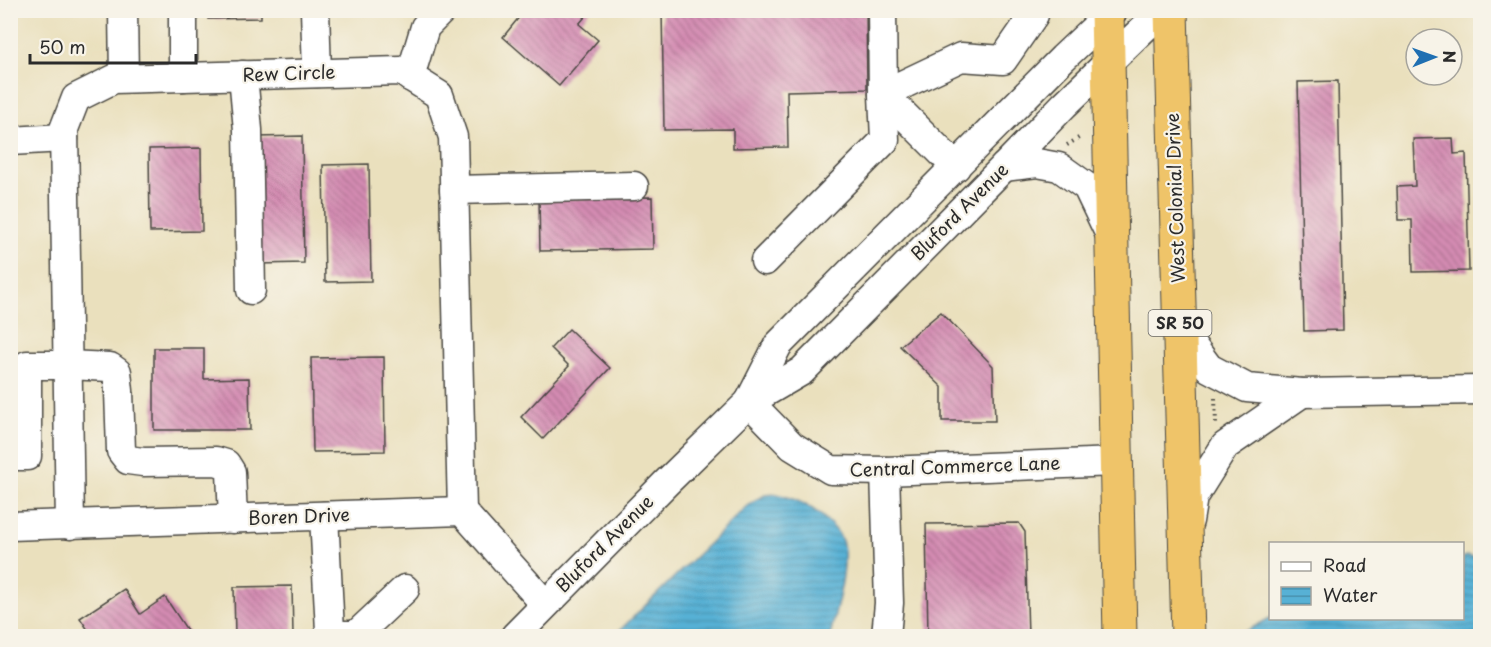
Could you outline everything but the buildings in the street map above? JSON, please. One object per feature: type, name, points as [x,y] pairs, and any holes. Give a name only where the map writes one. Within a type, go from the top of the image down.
[{"type":"highway","name":"West Colonial Drive","points":[[1171,10],[1188,636]]},
{"type":"highway","points":[[1109,13],[1114,462],[1119,636]]},
{"type":"street","points":[[123,10],[124,78]]},
{"type":"street","points":[[183,10],[183,77]]},
{"type":"street","points":[[315,10],[317,74]]},
{"type":"street","points":[[410,77],[424,27],[442,10]]},
{"type":"street","points":[[765,261],[885,140],[882,10]]},
{"type":"street","points":[[884,94],[961,57],[1003,60],[1034,15],[1035,10]]},
{"type":"street","name":"Bluford Avenue","points":[[515,636],[749,402],[802,371],[1064,105],[1162,10]]},
{"type":"street","name":"Bluford Avenue","points":[[749,402],[778,345],[1109,13]]},
{"type":"street","name":"Rew Circle","points":[[70,525],[64,129],[76,98],[114,79],[124,78],[401,71],[439,95],[453,137],[462,511]]},
{"type":"street","points":[[243,75],[248,130],[251,291]]},
{"type":"street","points":[[884,94],[956,168]]},
{"type":"street","points":[[10,141],[64,138]]},
{"type":"street","points":[[1004,167],[1037,163],[1059,167],[1087,187],[1112,238]]},
{"type":"street","points":[[454,190],[634,186]]},
{"type":"street","points":[[1180,329],[1209,368],[1247,388],[1302,393],[1480,390]]},
{"type":"street","points":[[10,456],[27,456],[27,365],[110,367],[117,372],[121,451],[128,459],[143,462],[216,460],[226,464],[231,472],[233,519]]},
{"type":"street","points":[[1186,535],[1193,497],[1225,446],[1302,393]]},
{"type":"street","name":"Central Commerce Lane","points":[[749,402],[792,446],[831,470],[885,471],[1114,462]]},
{"type":"street","points":[[885,471],[889,603],[886,636]]},
{"type":"street","points":[[462,511],[545,604]]},
{"type":"street","name":"Boren Drive","points":[[10,526],[462,511]]},
{"type":"street","points":[[324,516],[330,631],[334,635],[356,635],[405,589]]},
{"type":"path","points":[[1065,138],[1066,145],[1082,136]]},
{"type":"path","points":[[1215,388],[1216,429]]},
{"type":"water","points":[[777,494],[801,502],[817,512],[834,527],[842,541],[843,575],[830,636],[614,636],[747,506],[765,495]]},
{"type":"water","points":[[1464,557],[1480,558],[1480,636],[1237,636],[1269,619],[1464,620]]}]
